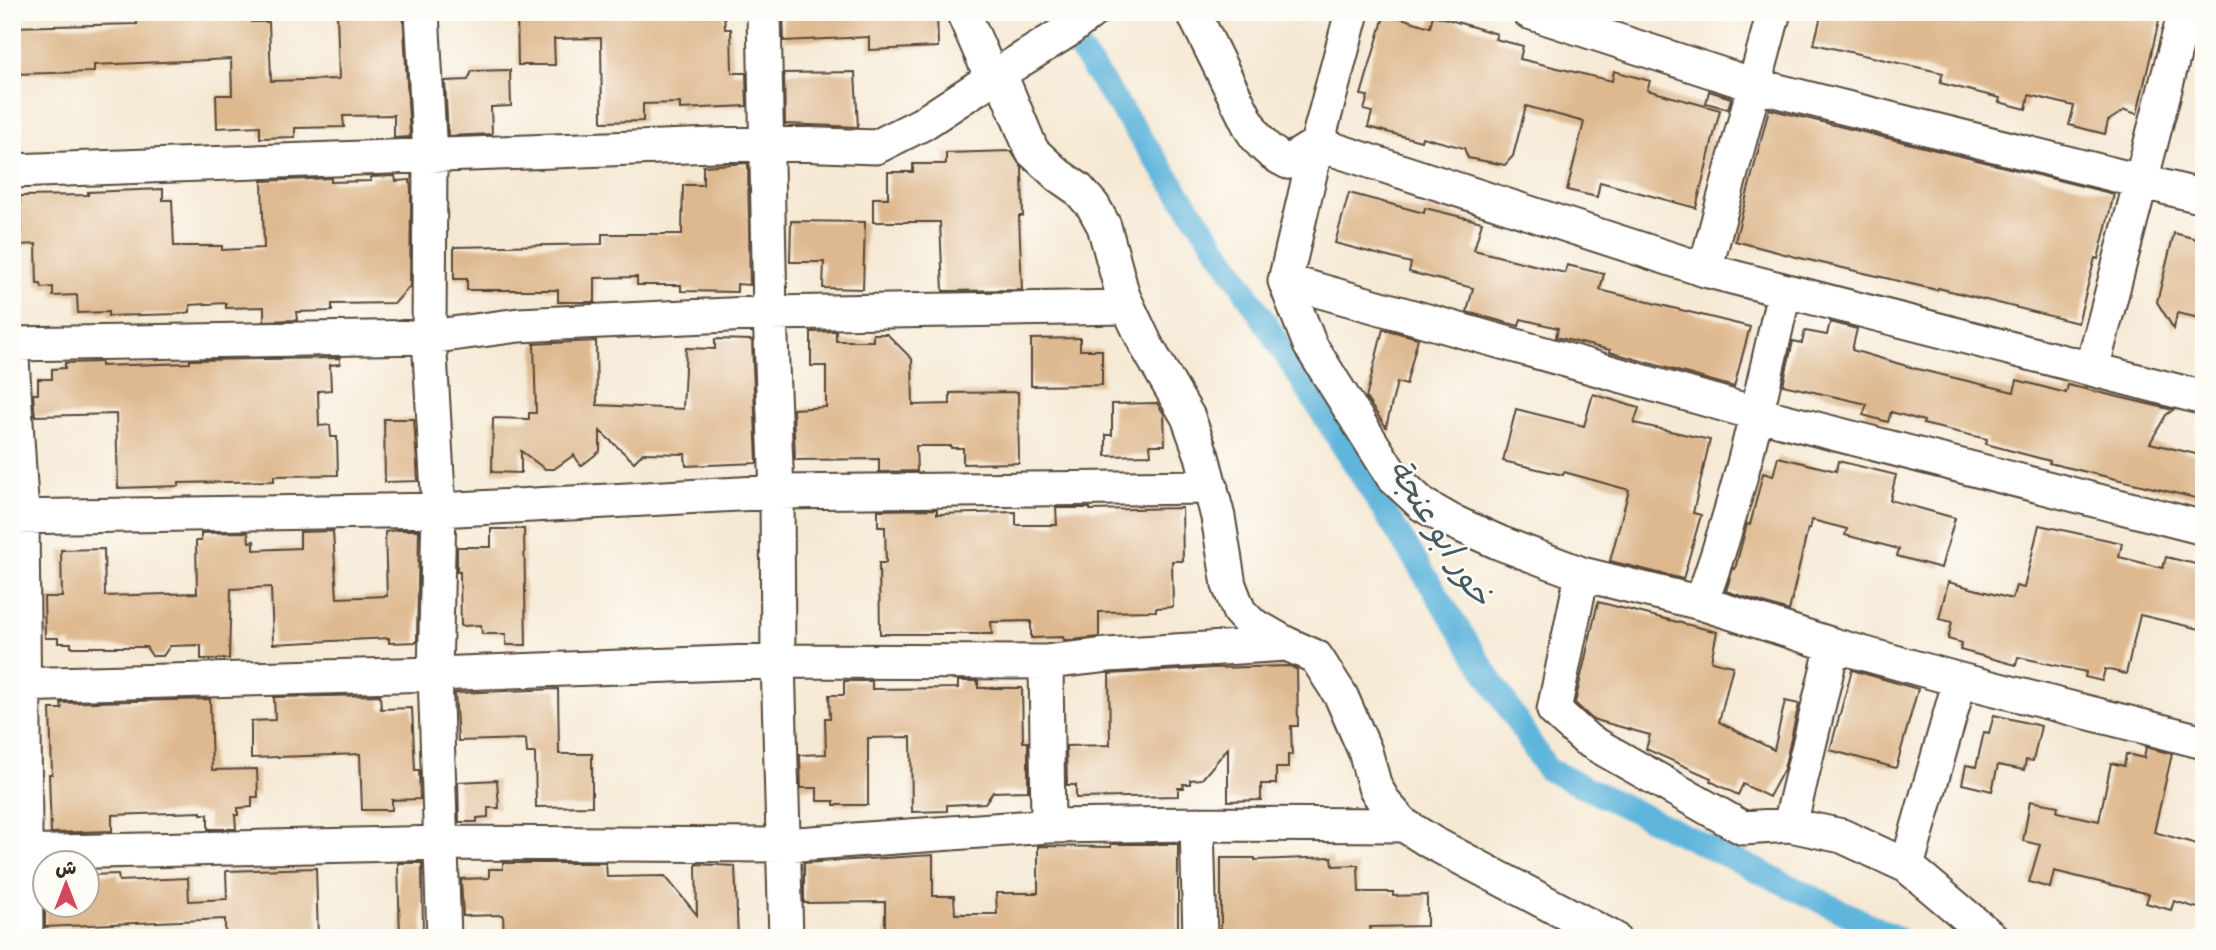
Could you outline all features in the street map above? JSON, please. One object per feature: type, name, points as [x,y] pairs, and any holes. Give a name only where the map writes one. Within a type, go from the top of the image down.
[{"type":"street","points":[[422,12],[430,156],[429,337],[439,510],[435,674],[443,843],[444,938]]},
{"type":"street","points":[[764,12],[786,938]]},
{"type":"street","points":[[963,12],[1032,150],[1058,175],[1078,189],[1093,206],[1104,226],[1128,307],[1146,345],[1188,417],[1211,487],[1229,585],[1239,611],[1250,623],[1316,657],[1341,696],[1365,751],[1375,787],[1386,805],[1404,825],[1431,842],[1613,938]]},
{"type":"street","points":[[12,171],[768,143],[876,147],[922,124],[1067,31],[1091,12]]},
{"type":"street","points":[[1193,12],[1259,142],[1272,154],[1289,162],[1317,144]]},
{"type":"street","points":[[1352,12],[1285,281],[1310,345],[1392,477],[1423,505],[1451,522],[1582,574],[1701,603],[1833,645],[1960,680],[2204,741]]},
{"type":"street","points":[[1529,12],[1755,85],[2204,197]]},
{"type":"street","points":[[1705,270],[1774,12]]},
{"type":"street","points":[[2092,369],[2185,12]]},
{"type":"street","points":[[1317,144],[1705,270],[2204,398]]},
{"type":"street","points":[[1285,281],[1758,414],[2204,528]]},
{"type":"street","points":[[1701,603],[1722,546],[1758,414],[1784,292]]},
{"type":"street","points":[[12,345],[429,337],[519,325],[770,313],[1128,307]]},
{"type":"street","points":[[12,359],[17,517],[19,852],[26,938]]},
{"type":"street","points":[[17,517],[439,510],[777,492],[1211,487]]},
{"type":"street","points":[[1582,574],[1554,710],[1586,739],[1743,828],[1790,825],[1842,836],[1907,866],[1992,938]]},
{"type":"street","points":[[18,685],[435,674],[778,661],[1046,662],[1108,654],[1287,644]]},
{"type":"street","points":[[1790,825],[1833,645]]},
{"type":"street","points":[[1046,662],[1048,826]]},
{"type":"street","points":[[1907,866],[1960,680]]},
{"type":"street","points":[[1197,824],[1200,938]]},
{"type":"street","points":[[19,852],[443,843],[784,845],[1048,826],[1404,825]]},
{"type":"building","points":[[251,12],[251,22],[269,22],[271,81],[339,79],[337,12],[403,12],[410,137],[394,138],[394,115],[343,116],[344,127],[295,128],[295,137],[260,138],[260,126],[217,128],[216,95],[232,95],[231,59],[94,65],[94,72],[12,74],[12,27],[137,24],[137,14]]},
{"type":"building","points":[[517,12],[724,12],[725,29],[731,29],[732,73],[746,73],[747,106],[680,109],[680,103],[643,104],[643,121],[602,122],[601,38],[554,39],[555,65],[518,65]]},
{"type":"building","points":[[783,12],[937,12],[938,47],[869,50],[869,37],[784,41]]},
{"type":"building","points":[[1822,12],[2161,12],[2137,114],[2125,110],[2108,121],[2105,134],[2069,125],[2074,106],[2029,95],[2026,109],[1999,102],[2000,98],[1940,83],[1943,73],[1814,44]]},
{"type":"building","points":[[1385,13],[1430,27],[1433,15],[1497,34],[1495,39],[1523,46],[1520,59],[1612,81],[1614,71],[1650,81],[1647,90],[1720,110],[1696,208],[1600,182],[1597,197],[1567,190],[1584,122],[1526,106],[1513,156],[1505,165],[1468,158],[1464,148],[1422,137],[1421,141],[1368,127],[1372,112],[1364,110],[1368,96],[1361,95]]},
{"type":"building","points":[[510,70],[511,106],[491,107],[492,134],[448,136],[445,81],[468,80],[472,71]]},
{"type":"building","points":[[855,72],[858,127],[785,124],[784,73]]},
{"type":"building","points":[[1709,91],[1731,98],[1728,109],[1706,103]]},
{"type":"building","points":[[1769,109],[2114,194],[2078,323],[1735,241]]},
{"type":"building","points":[[1011,151],[1022,168],[1023,216],[1019,216],[1022,290],[943,291],[940,222],[873,222],[873,198],[888,198],[888,172],[913,172],[913,164],[946,164],[946,153]]},
{"type":"building","points":[[748,163],[750,285],[737,284],[737,292],[681,291],[681,285],[637,285],[637,277],[595,278],[595,302],[558,302],[558,290],[467,290],[467,279],[454,279],[454,247],[602,244],[602,234],[682,234],[683,185],[703,185],[703,166]]},
{"type":"building","points":[[395,176],[396,181],[410,180],[411,191],[410,286],[395,303],[332,304],[332,311],[296,312],[297,320],[264,321],[264,307],[226,308],[226,303],[190,305],[190,312],[179,314],[108,316],[108,312],[78,313],[77,295],[53,296],[53,287],[42,288],[41,284],[37,284],[36,244],[21,245],[20,196],[88,195],[88,192],[163,189],[163,200],[172,200],[174,246],[222,246],[222,250],[264,248],[262,181],[331,178],[331,182],[371,181],[371,177]]},
{"type":"building","points":[[1349,193],[1424,213],[1425,208],[1482,222],[1474,250],[1565,273],[1567,265],[1604,274],[1600,290],[1750,327],[1734,387],[1556,337],[1558,328],[1521,319],[1519,326],[1467,312],[1473,288],[1409,272],[1411,263],[1335,243]]},
{"type":"building","points":[[791,221],[865,222],[863,289],[823,288],[824,262],[790,262]]},
{"type":"building","points":[[2174,233],[2204,241],[2204,319],[2177,313],[2174,329],[2157,302]]},
{"type":"building","points":[[1830,322],[1857,329],[1852,350],[1917,369],[2014,392],[2017,380],[2066,393],[2068,385],[2173,410],[2166,415],[2150,443],[2204,456],[2204,500],[2049,463],[2050,461],[1986,444],[1987,439],[1923,424],[1924,421],[1891,412],[1888,422],[1863,415],[1867,404],[1783,385],[1793,341],[1802,343],[1805,331],[1827,335]]},
{"type":"building","points":[[1383,329],[1418,338],[1406,385],[1397,382],[1386,427],[1366,398]]},
{"type":"building","points":[[836,331],[836,341],[873,341],[873,334],[887,334],[912,359],[913,405],[950,404],[950,393],[1018,392],[1019,463],[963,464],[963,448],[951,446],[916,446],[917,471],[879,472],[879,459],[795,460],[793,409],[826,407],[826,366],[811,366],[811,332]]},
{"type":"building","points":[[1080,338],[1080,350],[1102,350],[1102,385],[1031,386],[1031,339]]},
{"type":"building","points":[[715,339],[752,340],[757,463],[686,466],[685,454],[643,453],[634,462],[600,431],[600,451],[581,466],[574,455],[554,469],[545,469],[521,451],[521,473],[492,472],[493,418],[529,419],[529,413],[536,413],[534,344],[596,341],[597,405],[683,409],[686,348],[715,349]]},
{"type":"building","points":[[340,358],[340,364],[330,365],[331,390],[318,391],[319,426],[330,425],[331,437],[337,437],[338,475],[274,476],[274,481],[179,483],[179,486],[118,488],[116,414],[35,416],[33,394],[38,394],[38,379],[52,379],[52,369],[65,368],[65,363],[101,362],[101,366],[190,363],[190,360]]},
{"type":"building","points":[[1593,394],[1639,408],[1634,423],[1710,440],[1693,513],[1701,515],[1683,579],[1610,561],[1629,490],[1564,472],[1563,475],[1503,461],[1516,409],[1584,426]]},
{"type":"building","points":[[1157,403],[1164,414],[1165,445],[1150,445],[1151,455],[1106,456],[1106,435],[1112,435],[1112,404]]},
{"type":"building","points":[[384,419],[414,419],[418,481],[385,482]]},
{"type":"building","points":[[1778,457],[1836,471],[1838,461],[1896,475],[1890,500],[1955,518],[1941,568],[1897,556],[1899,549],[1845,535],[1847,529],[1812,520],[1789,611],[1726,591],[1747,524],[1750,525],[1763,473],[1773,476]]},
{"type":"building","points":[[1056,508],[1182,508],[1183,561],[1172,561],[1173,607],[1156,608],[1156,611],[1099,612],[1099,637],[1072,640],[1064,640],[1063,637],[1031,638],[1031,621],[991,622],[992,634],[880,634],[879,563],[886,563],[885,527],[878,527],[878,510],[937,509],[937,514],[1016,512],[1016,525],[1057,525]]},
{"type":"building","points":[[2039,525],[2122,543],[2119,557],[2163,568],[2166,557],[2204,566],[2204,630],[2140,615],[2126,674],[2105,669],[2102,681],[2085,677],[2086,672],[2018,657],[2016,665],[1960,650],[1962,643],[1948,639],[1952,622],[1939,619],[1948,582],[2012,599],[2016,586],[2024,588]]},
{"type":"building","points":[[491,529],[524,529],[526,645],[506,645],[506,634],[482,634],[481,625],[461,626],[457,547],[491,547]]},
{"type":"building","points":[[419,530],[417,642],[389,643],[389,638],[273,644],[271,587],[231,589],[229,659],[201,659],[201,645],[170,646],[163,656],[152,656],[146,647],[71,647],[71,643],[58,643],[58,638],[45,638],[44,597],[62,597],[61,550],[104,549],[105,596],[197,593],[196,541],[201,541],[201,533],[248,532],[249,542],[254,541],[254,550],[300,548],[300,532],[333,531],[337,598],[387,596],[385,532]]},
{"type":"building","points":[[1598,602],[1717,632],[1711,661],[1733,666],[1719,722],[1774,750],[1785,701],[1799,704],[1784,769],[1769,797],[1743,784],[1738,795],[1710,781],[1711,778],[1646,749],[1650,735],[1592,719],[1575,703]]},
{"type":"building","points":[[1290,666],[1297,670],[1298,726],[1291,726],[1292,755],[1288,755],[1288,768],[1276,768],[1276,784],[1261,784],[1261,800],[1228,801],[1228,748],[1202,779],[1190,780],[1190,784],[1183,784],[1184,788],[1178,788],[1178,796],[1076,798],[1076,785],[1067,785],[1066,746],[1110,745],[1109,674]]},
{"type":"building","points":[[1852,670],[1918,689],[1896,768],[1830,750]]},
{"type":"building","points":[[844,681],[872,681],[872,689],[958,688],[958,681],[978,681],[978,688],[1022,688],[1023,742],[1028,742],[1028,791],[993,792],[985,803],[947,805],[947,811],[912,812],[911,737],[868,738],[868,805],[834,805],[834,801],[817,801],[817,788],[801,788],[800,755],[826,754],[825,718],[830,718],[829,695],[844,695]]},
{"type":"building","points":[[558,689],[559,754],[592,754],[592,806],[536,807],[535,753],[527,753],[526,739],[458,741],[455,693]]},
{"type":"building","points":[[380,695],[381,709],[412,708],[415,770],[419,770],[420,799],[392,800],[392,810],[362,810],[360,754],[251,758],[251,721],[275,720],[274,697]]},
{"type":"building","points":[[210,699],[212,770],[257,769],[258,797],[252,797],[252,807],[238,808],[238,815],[235,815],[236,829],[208,829],[208,814],[201,812],[112,815],[112,831],[51,833],[50,709],[62,709],[61,703]]},
{"type":"building","points":[[1994,715],[2041,726],[2033,761],[2026,760],[2024,770],[1998,765],[1992,791],[1962,784],[1966,765],[1976,767],[1984,732],[1989,733]]},
{"type":"building","points":[[2146,747],[2172,754],[2154,832],[2204,846],[2204,910],[2174,901],[2171,910],[2146,903],[2149,894],[2054,871],[2050,888],[2029,882],[2040,845],[2023,841],[2030,801],[2058,806],[2057,812],[2099,821],[2111,763],[2124,766],[2126,754],[2144,758]]},
{"type":"building","points":[[497,780],[499,808],[488,808],[488,817],[477,818],[477,822],[459,822],[458,782]]},
{"type":"building","points":[[1111,844],[1178,844],[1178,938],[885,938],[885,902],[804,903],[804,863],[933,855],[933,896],[954,896],[955,914],[997,914],[996,893],[1038,893],[1038,846],[1111,847]]},
{"type":"building","points":[[1332,857],[1333,866],[1358,865],[1359,892],[1393,892],[1393,896],[1427,895],[1427,926],[1370,927],[1371,938],[1221,938],[1221,858],[1255,860]]},
{"type":"building","points":[[398,863],[422,863],[423,938],[400,938]]},
{"type":"building","points":[[503,863],[606,863],[607,877],[665,876],[697,915],[696,864],[735,866],[738,938],[504,938],[503,915],[463,916],[461,879],[489,878],[489,869],[503,869]]},
{"type":"building","points":[[316,868],[318,938],[225,938],[225,919],[45,927],[45,918],[102,918],[102,875],[118,874],[119,881],[188,878],[189,901],[227,899],[226,871]]},
{"type":"waterway","name":"خور ابو عنجة","points":[[1058,12],[1067,31],[1230,267],[1547,769],[1897,938]]}]
